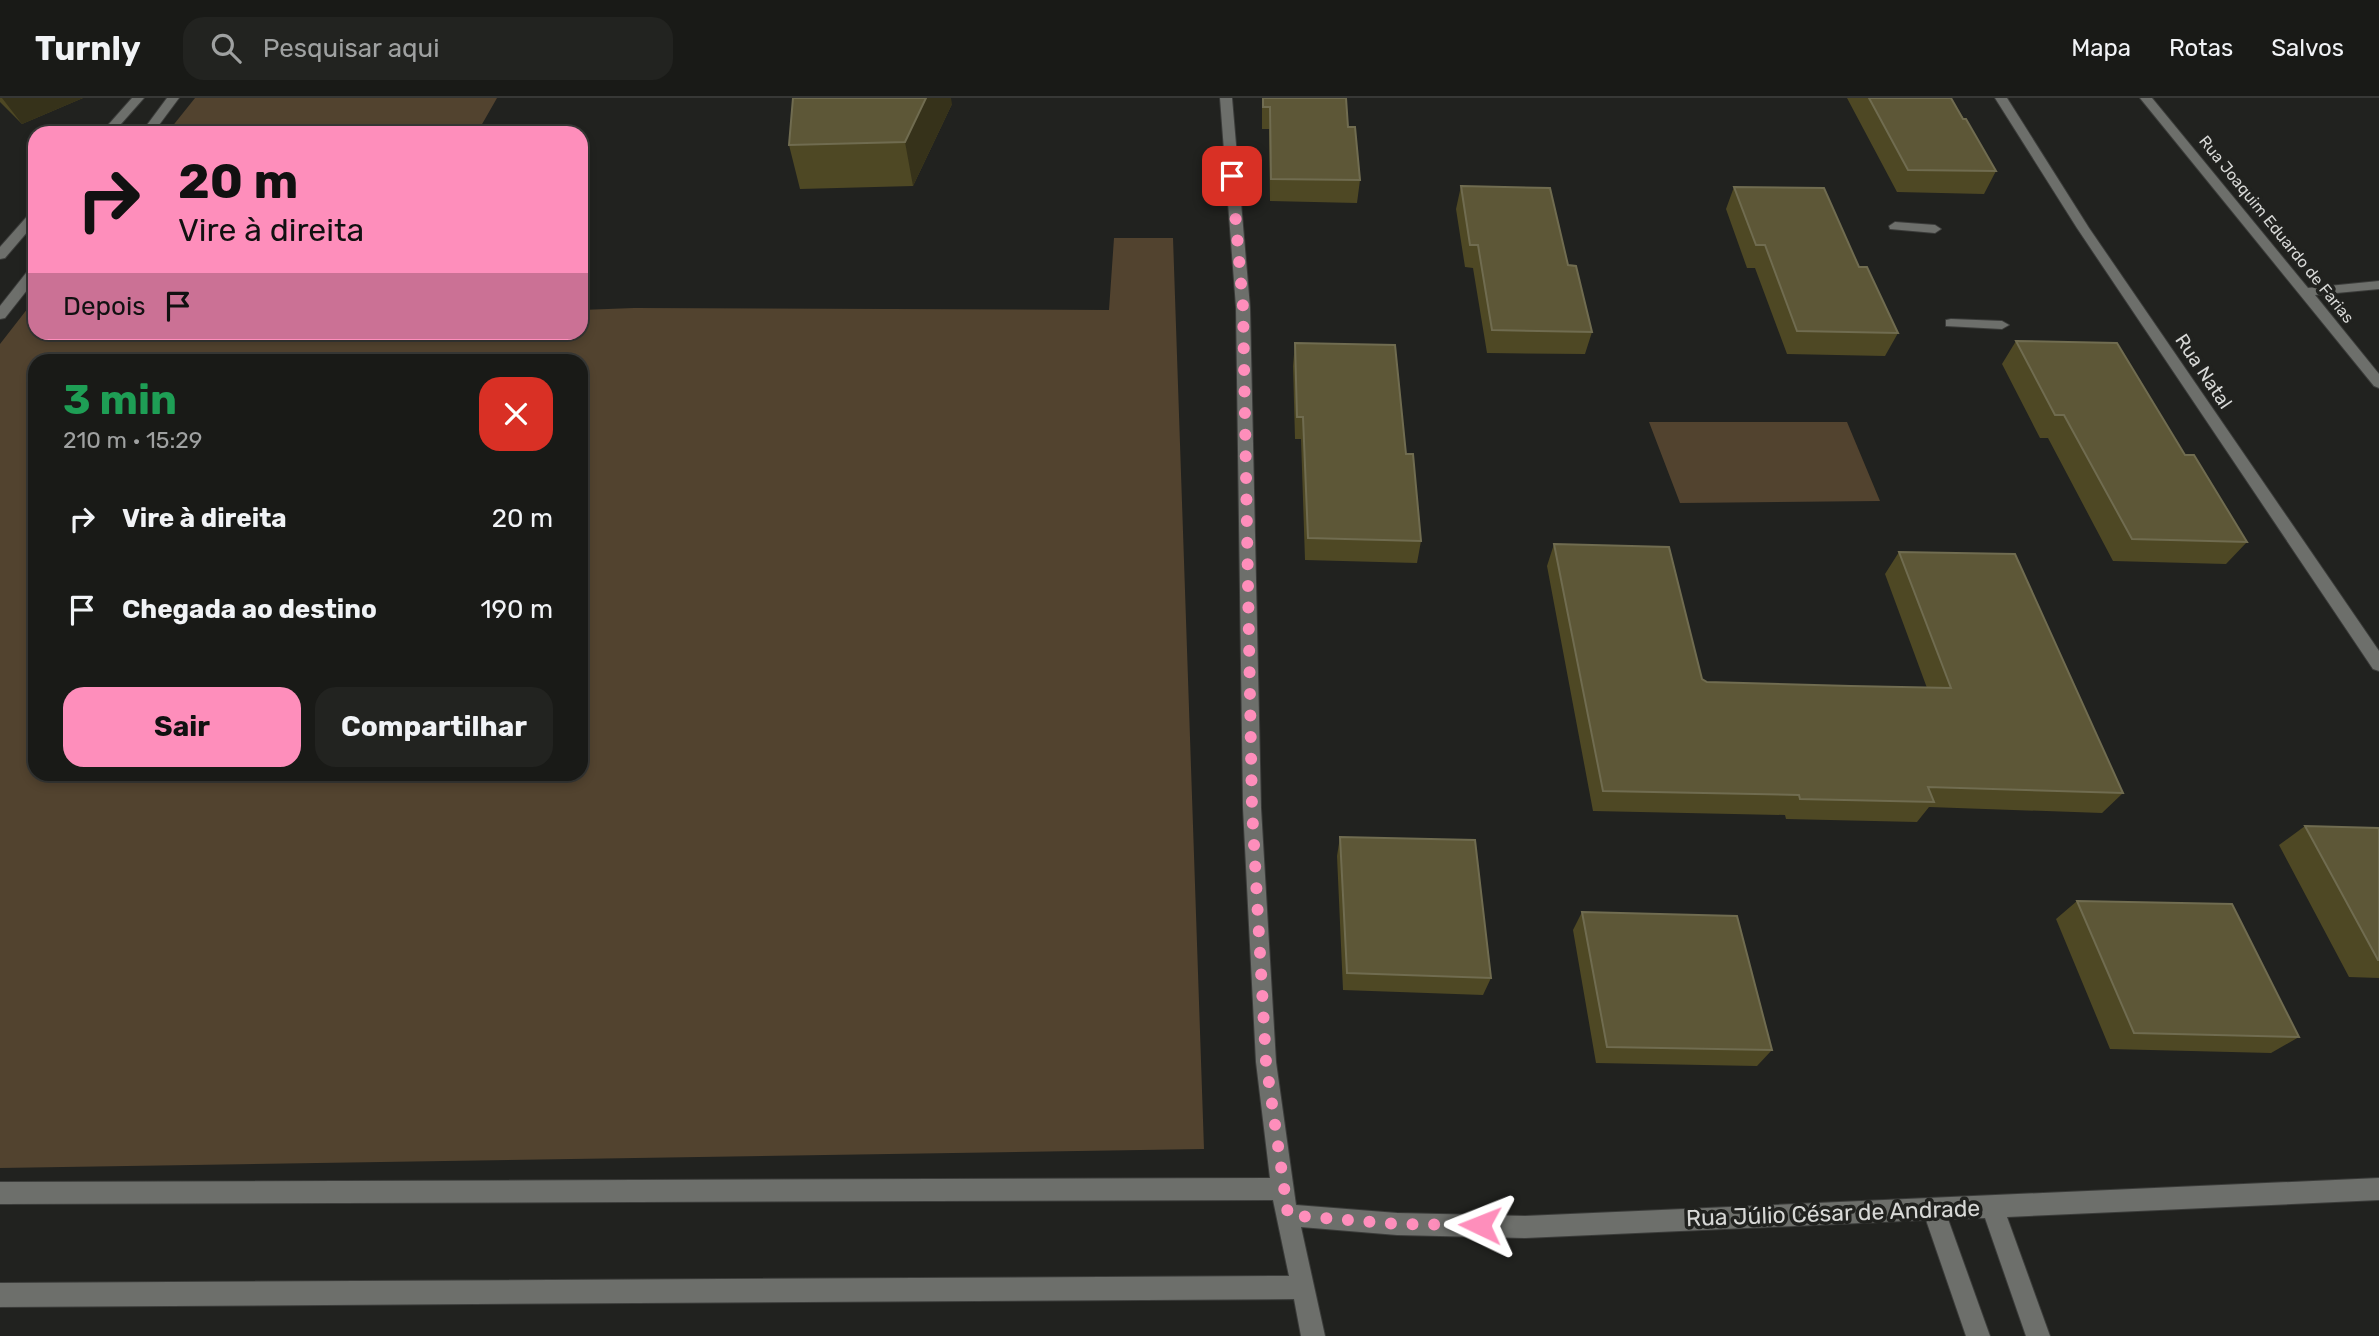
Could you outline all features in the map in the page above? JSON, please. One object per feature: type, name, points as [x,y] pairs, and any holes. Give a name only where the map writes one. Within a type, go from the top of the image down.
[{"type":"street","points":[[113,126],[138,98]]},
{"type":"street","points":[[152,126],[173,98]]},
{"type":"street","points":[[1226,98],[1243,307],[1252,808],[1266,1062],[1282,1189],[1313,1336]]},
{"type":"street","name":"Rua Natal","points":[[2001,98],[2083,228],[2379,664]]},
{"type":"street","name":"Rua Joaquim Eduardo de Farias","points":[[2146,98],[2379,383]]},
{"type":"street","points":[[0,255],[28,223]]},
{"type":"street","points":[[1895,226],[1936,229]]},
{"type":"street","points":[[0,314],[28,280]]},
{"type":"street","points":[[2307,292],[2379,285]]},
{"type":"street","points":[[1951,323],[2002,325]]},
{"type":"street","points":[[0,1193],[1282,1189]]},
{"type":"street","name":"Rua Júlio César de Andrade","points":[[1288,1215],[1397,1224],[1525,1227],[2379,1189]]},
{"type":"street","points":[[1992,1206],[2036,1329]]},
{"type":"street","points":[[1933,1209],[1975,1328]]},
{"type":"street","points":[[0,1295],[1303,1287]]},
{"type":"shaded area","points":[[195,98],[497,98],[481,126],[173,126]]},
{"type":"shaded area","points":[[1114,238],[1173,238],[1204,1149],[0,1168],[0,344],[28,308],[28,340],[588,340],[588,310],[1109,310]]},
{"type":"shaded area","points":[[1649,422],[1847,422],[1880,501],[1680,503]]},
{"type":"building","points":[[793,98],[926,98],[905,142],[789,145]]},
{"type":"building","points":[[1263,98],[1346,98],[1348,127],[1355,127],[1360,180],[1271,179],[1270,107],[1263,107]]},
{"type":"building","points":[[1869,98],[1951,98],[1996,171],[1908,170]]},
{"type":"building","points":[[1461,186],[1550,188],[1568,265],[1576,266],[1592,332],[1492,330],[1478,245],[1470,245]]},
{"type":"building","points":[[1734,187],[1824,188],[1859,267],[1867,267],[1898,333],[1797,331],[1765,245],[1756,245]]},
{"type":"building","points":[[2016,341],[2117,343],[2185,455],[2194,455],[2247,542],[2132,539],[2064,415],[2055,415]]},
{"type":"building","points":[[1295,343],[1395,345],[1406,454],[1413,454],[1421,541],[1308,538],[1303,417],[1297,417]]},
{"type":"building","points":[[1554,544],[1669,547],[1702,679],[1707,682],[1851,686],[1951,688],[1899,552],[2015,554],[2123,793],[1928,787],[1934,802],[1800,799],[1799,795],[1603,791]]},
{"type":"building","points":[[2305,826],[2379,828],[2379,960],[2378,960]]},
{"type":"building","points":[[1340,837],[1475,840],[1491,978],[1347,973]]},
{"type":"building","points":[[2077,901],[2232,904],[2299,1037],[2134,1033]]},
{"type":"building","points":[[1582,912],[1737,916],[1772,1050],[1607,1047]]},
{"type":"route","points":[[1232,176],[1243,307],[1252,808],[1266,1062],[1282,1189],[1288,1215],[1397,1224],[1480,1225]]}]
